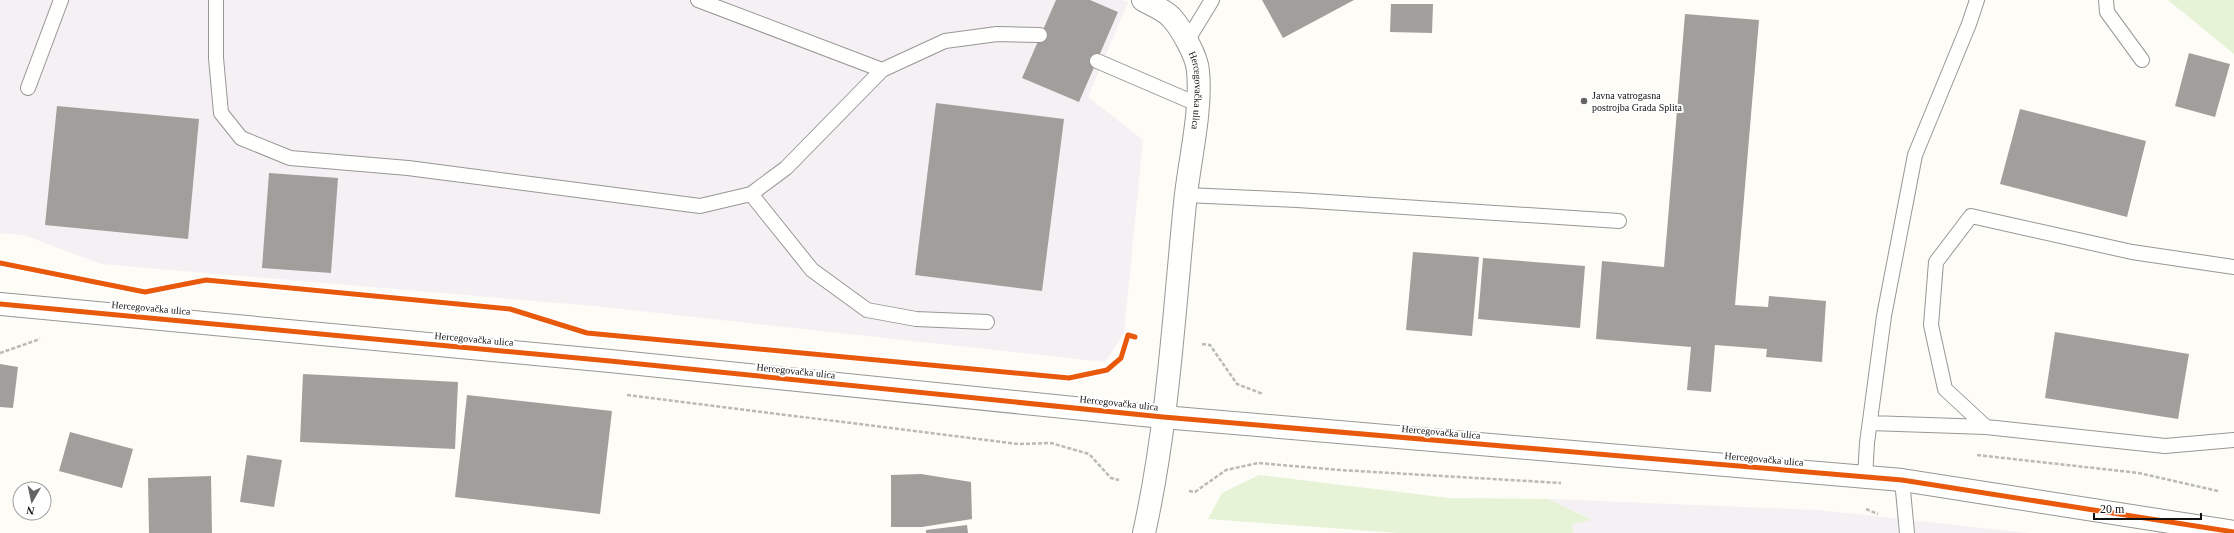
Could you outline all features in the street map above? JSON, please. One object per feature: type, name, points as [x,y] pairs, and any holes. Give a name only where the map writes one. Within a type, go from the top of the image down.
[{"type":"street","name":"Hercegovačka ulica","points":[[1143,0],[1171,17],[1187,41],[1198,70],[1197,104],[1163,417],[1154,485],[1144,533]]},
{"type":"street","name":"Hercegovačka ulica","points":[[0,304],[610,361],[1163,417],[1902,480],[2234,532]]},
{"type":"lane","points":[[28,88],[61,0]]},
{"type":"lane","points":[[216,0],[216,58],[221,113],[242,138],[290,158],[408,168],[700,206],[751,194],[786,168],[882,70],[945,42],[997,34],[1040,35]]},
{"type":"lane","points":[[698,0],[882,70]]},
{"type":"lane","points":[[1187,41],[1212,0]]},
{"type":"lane","points":[[1865,477],[1870,423],[1884,316],[1915,155],[1969,24],[1977,0]]},
{"type":"lane","points":[[2106,0],[2107,12],[2142,60]]},
{"type":"lane","points":[[1097,61],[1197,104]]},
{"type":"lane","points":[[751,194],[812,270],[867,310],[916,319],[987,322]]},
{"type":"lane","points":[[1186,195],[1297,200],[1619,221]]},
{"type":"lane","points":[[1986,427],[1945,389],[1931,325],[1936,262],[1971,216],[2132,252],[2234,267]]},
{"type":"lane","points":[[1870,423],[1986,427],[2165,446],[2234,440]]},
{"type":"lane","points":[[1902,480],[1907,533]]},
{"type":"path","points":[[0,262],[92,281]]},
{"type":"path","points":[[160,289],[206,280],[390,296],[510,309],[566,326]]},
{"type":"path","points":[[1074,377],[1107,370],[1121,358],[1128,336],[1135,337]]},
{"type":"path","points":[[0,353],[42,339]]},
{"type":"path","points":[[1202,344],[1210,345],[1237,384],[1267,395]]},
{"type":"path","points":[[625,395],[1018,444],[1051,443],[1089,454],[1111,478],[1119,480]]},
{"type":"path","points":[[1973,454],[2139,473],[2218,491]]},
{"type":"path","points":[[1189,491],[1195,492],[1226,470],[1258,463],[1340,470],[1566,484]]},
{"type":"path","points":[[1860,506],[1889,518],[1906,518]]},
{"type":"shaded area","points":[[0,0],[1122,0],[1128,2],[1088,97],[1143,140],[1124,333],[1105,362],[594,306],[101,264],[24,235],[0,233]]},
{"type":"shaded area","points":[[1548,499],[1818,510],[2028,533],[1573,533],[1572,524],[1591,519]]},
{"type":"green space","points":[[2168,0],[2234,0],[2234,54]]},
{"type":"green space","points":[[1259,475],[1449,498],[1548,499],[1592,520],[1572,524],[1573,533],[1398,533],[1208,519],[1222,493]]},
{"type":"building","points":[[1056,0],[1090,0],[1118,12],[1079,102],[1022,78]]},
{"type":"building","points":[[1262,0],[1354,0],[1283,38]]},
{"type":"building","points":[[1391,4],[1433,4],[1432,33],[1390,32]]},
{"type":"building","points":[[1685,14],[1759,20],[1735,305],[1768,307],[1769,296],[1826,301],[1822,362],[1766,357],[1767,349],[1715,345],[1711,392],[1687,390],[1691,347],[1596,339],[1602,261],[1664,267]]},
{"type":"building","points":[[2189,53],[2230,64],[2215,117],[2175,106]]},
{"type":"building","points":[[936,103],[1064,119],[1042,291],[915,275]]},
{"type":"building","points":[[57,106],[199,119],[188,239],[45,225]]},
{"type":"building","points":[[2020,109],[2146,141],[2127,217],[2000,184]]},
{"type":"building","points":[[269,173],[338,178],[331,273],[262,268]]},
{"type":"building","points":[[1413,252],[1479,257],[1472,336],[1406,330]]},
{"type":"building","points":[[1483,258],[1585,266],[1580,328],[1478,319]]},
{"type":"building","points":[[2055,332],[2189,354],[2178,419],[2045,398]]},
{"type":"building","points":[[0,364],[18,367],[13,408],[0,407]]},
{"type":"building","points":[[303,374],[458,382],[455,449],[300,442]]},
{"type":"building","points":[[467,395],[612,411],[600,514],[455,497]]},
{"type":"building","points":[[70,432],[133,449],[122,488],[59,471]]},
{"type":"building","points":[[247,455],[282,460],[274,507],[240,502]]},
{"type":"building","points":[[921,474],[971,482],[972,519],[922,527],[891,527],[891,475]]},
{"type":"building","points":[[211,476],[212,533],[149,533],[148,478]]},
{"type":"building","points":[[967,525],[968,533],[926,533],[926,530]]},
{"type":"cycle path","points":[[0,263],[145,292],[206,280],[510,309],[587,333],[1069,378],[1107,370],[1121,358],[1128,335],[1135,337]]},
{"type":"cycle path","points":[[0,304],[610,361],[1163,417],[1902,480],[2234,532]]},
{"type":"place","name":"Javna vatrogasna postrojba Grada Splita","points":[[1584,101]]}]
